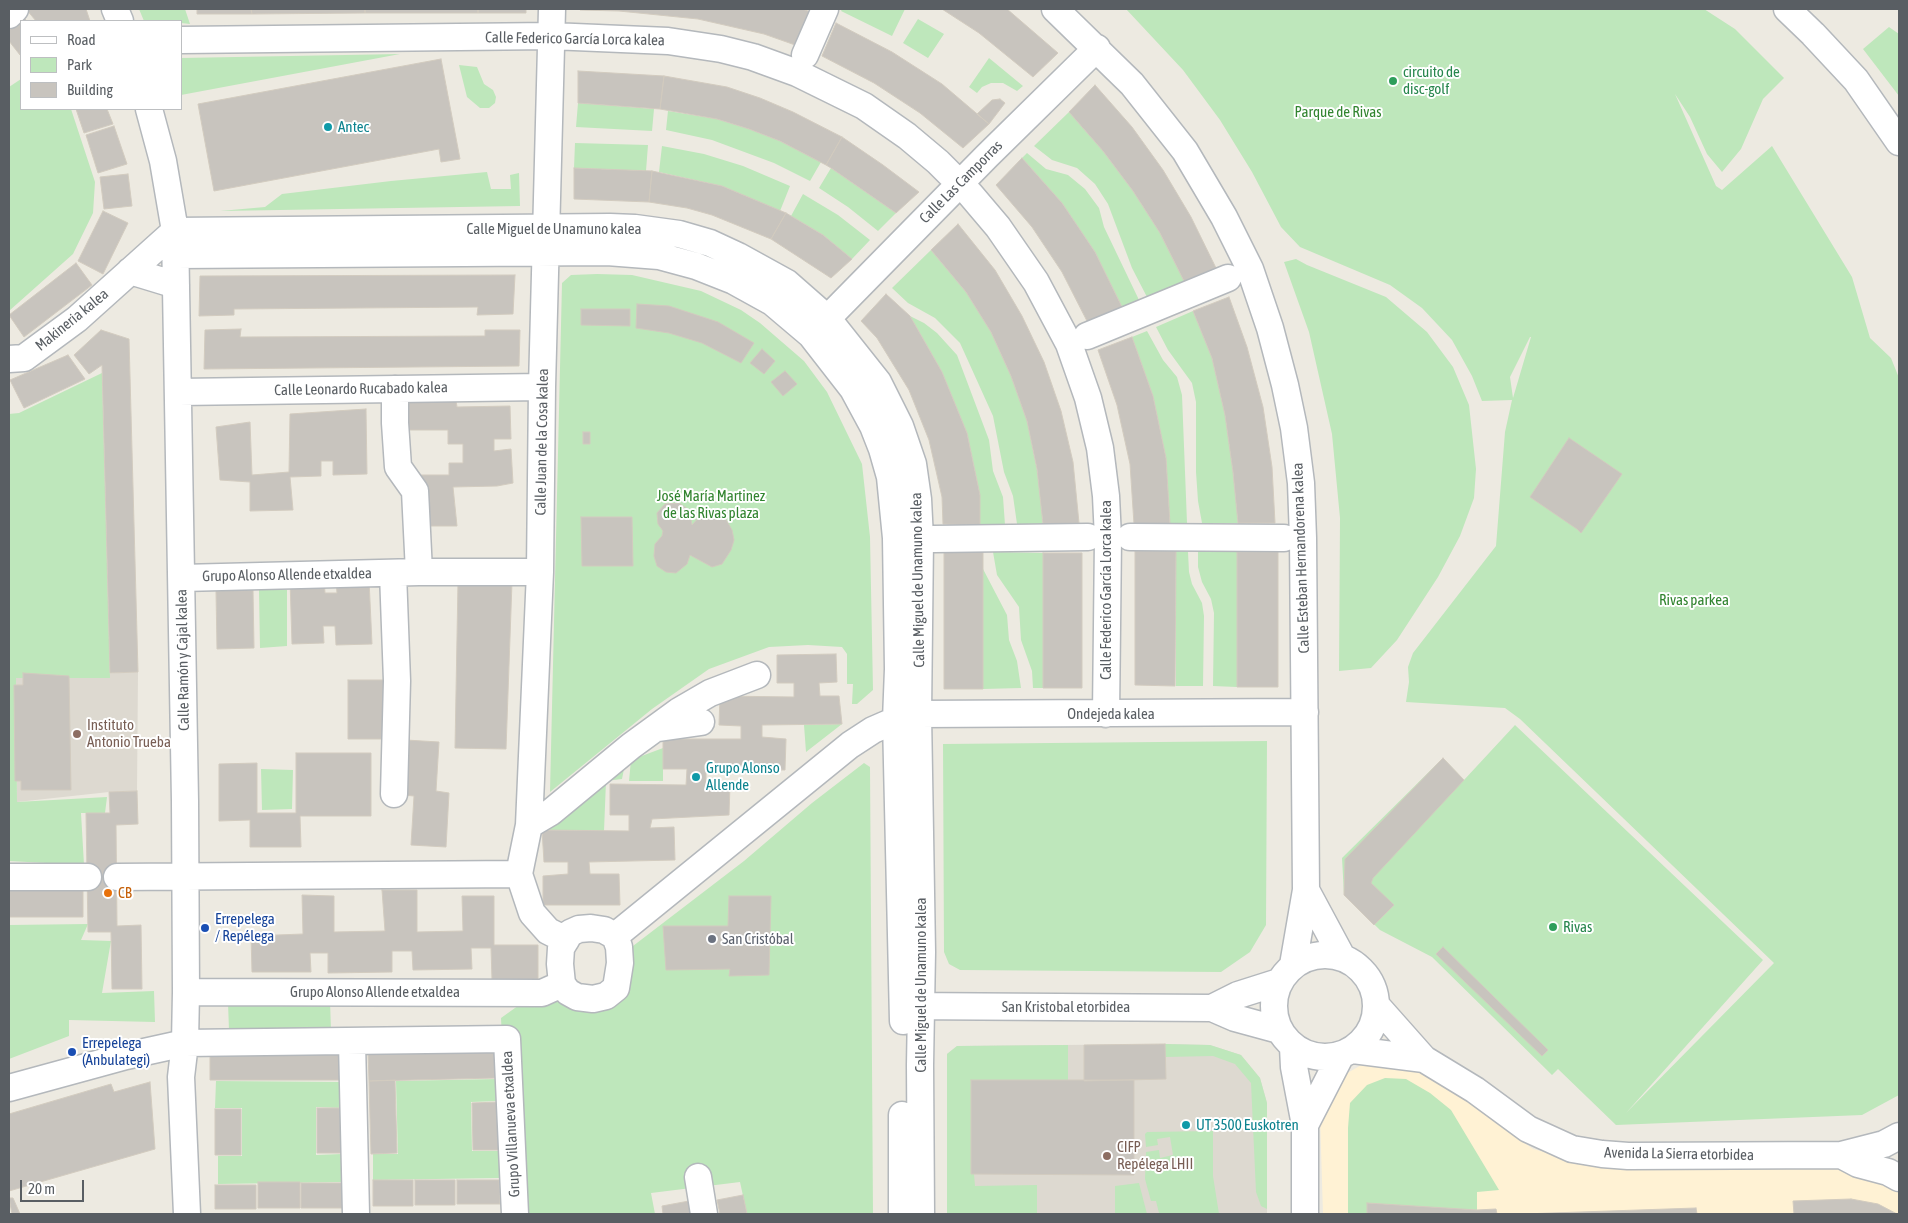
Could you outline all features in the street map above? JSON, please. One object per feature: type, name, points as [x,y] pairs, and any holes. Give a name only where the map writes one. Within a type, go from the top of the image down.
[{"type":"street","points":[[9,15],[15,9]]},
{"type":"street","name":"Calle Juan de la Cosa kalea","points":[[519,874],[529,825],[540,572],[542,387],[552,9]]},
{"type":"street","points":[[805,55],[825,9]]},
{"type":"street","name":"Calle Esteban Hernandorena kalea","points":[[1055,9],[1097,48],[1138,91],[1185,151],[1224,217],[1250,269],[1270,328],[1285,385],[1294,428],[1301,483],[1306,890],[1286,974]]},
{"type":"street","points":[[1787,9],[1856,80],[1899,142]]},
{"type":"street","name":"Calle Federico García Lorca kalea","points":[[182,40],[551,36],[668,41],[721,49],[753,57],[797,73],[864,106],[907,136],[938,162],[970,194],[998,227],[1036,282],[1068,344],[1088,398],[1100,448],[1106,496],[1108,538],[1106,714]]},
{"type":"street","name":"Calle Las Camporras","points":[[819,327],[1097,48]]},
{"type":"street","name":"Calle Ramón y Cajal kalea","points":[[149,110],[160,146],[175,243],[182,578],[186,992],[185,1043],[181,1077],[187,1214]]},
{"type":"street","name":"Calle Miguel de Unamuno kalea","points":[[175,243],[546,240],[635,228],[679,234],[710,243],[787,283],[819,327],[878,382],[900,426],[913,464],[918,499],[920,538],[907,717],[922,952],[912,1006],[902,1214]]},
{"type":"street","name":"Makineria kalea","points":[[9,359],[24,358],[77,319],[130,272],[175,243]]},
{"type":"street","points":[[130,272],[176,285]]},
{"type":"street","points":[[1087,336],[1228,278]]},
{"type":"street","name":"Calle Leonardo Rucabado kalea","points":[[179,392],[542,387]]},
{"type":"street","points":[[395,389],[398,467],[415,491],[419,572]]},
{"type":"street","points":[[1130,537],[1284,538]]},
{"type":"street","points":[[934,538],[1088,538]]},
{"type":"street","name":"Grupo Alonso Allende etxaldea","points":[[182,578],[419,572],[540,572]]},
{"type":"street","name":"Grupo Alonso Allende etxaldea","points":[[393,573],[397,681],[394,794]]},
{"type":"street","points":[[529,825],[551,812],[654,728],[710,693],[757,676]]},
{"type":"street","name":"Ondejeda kalea","points":[[907,717],[1305,712]]},
{"type":"street","points":[[614,936],[850,745],[873,730],[907,717]]},
{"type":"street","points":[[654,728],[701,722]]},
{"type":"street","points":[[117,877],[519,874],[532,913],[548,931],[566,940]]},
{"type":"street","points":[[9,877],[88,877]]},
{"type":"street","points":[[1306,890],[1319,911],[1342,957]]},
{"type":"street","points":[[591,928],[604,930],[614,936],[619,947],[620,963],[616,988],[606,996],[593,999],[578,997],[568,992],[562,984],[560,956],[561,948],[570,933],[579,929],[591,928]]},
{"type":"street","points":[[1305,1125],[1347,1053],[1371,1031],[1377,1006],[1375,990],[1367,976],[1356,965],[1342,957],[1325,954],[1308,957],[1286,974],[1274,998],[1274,1014],[1286,1038],[1294,1067],[1305,1125],[1305,1214]]},
{"type":"street","name":"San Kristobal etorbidea","points":[[1212,1008],[1286,974]]},
{"type":"street","name":"Grupo Alonso Allende etxaldea","points":[[186,992],[542,992],[562,984]]},
{"type":"street","name":"Calle Miguel de Unamuno kalea","points":[[912,1006],[921,1214]]},
{"type":"street","name":"San Kristobal etorbidea","points":[[912,1006],[1212,1008],[1286,1038]]},
{"type":"street","name":"Avenida La Sierra etorbidea","points":[[1377,1006],[1424,1059],[1475,1090],[1528,1129],[1572,1148],[1602,1154],[1628,1156],[1841,1155],[1884,1144],[1899,1136]]},
{"type":"street","points":[[1286,1038],[1308,1055],[1325,1058],[1347,1053]]},
{"type":"street","name":"Grupo Villanueva etxaldea","points":[[9,1088],[126,1056],[185,1043],[507,1039],[515,1214]]},
{"type":"street","points":[[352,1042],[356,1214]]},
{"type":"street","name":"Avenida La Sierra etorbidea","points":[[1347,1053],[1424,1059]]},
{"type":"street","name":"Avenida La Sierra etorbidea","points":[[1841,1155],[1858,1164],[1888,1172],[1899,1178]]},
{"type":"street","points":[[698,1176],[704,1214]]},
{"type":"shaded area","name":"Instituto Antonio Trueba","points":[[138,672],[137,791],[109,792],[17,802],[16,678]]},
{"type":"shaded area","name":"CIFP Repélega LHII","points":[[1210,1045],[1241,1055],[1260,1078],[1267,1103],[1267,1214],[947,1214],[947,1054],[957,1046]]},
{"type":"shaded area","points":[[1363,1064],[1407,1065],[1439,1081],[1533,1149],[1568,1158],[1854,1168],[1899,1186],[1899,1214],[1323,1214],[1320,1116],[1344,1075]]},
{"type":"green space","points":[[139,9],[185,9],[190,24],[182,23],[182,20],[144,20]]},
{"type":"green space","points":[[842,9],[905,9],[892,36],[841,11]]},
{"type":"green space","points":[[1126,9],[1704,9],[1735,29],[1784,78],[1763,99],[1741,149],[1722,172],[1707,154],[1690,117],[1675,94],[1716,186],[1722,190],[1772,146],[1852,277],[1870,338],[1891,358],[1899,378],[1899,1095],[1862,1115],[1616,1125],[1558,1069],[1552,1075],[1432,957],[1380,930],[1344,895],[1342,858],[1443,758],[1464,780],[1515,725],[1763,960],[1626,1113],[1774,963],[1520,719],[1505,708],[1406,702],[1409,682],[1408,667],[1413,653],[1496,546],[1505,432],[1512,400],[1482,401],[1472,376],[1452,340],[1422,308],[1390,285],[1300,247],[1281,227],[1252,172],[1220,120],[1183,70]],"holes":[[[1531,337],[1513,398],[1510,377]]]},
{"type":"green space","points":[[918,19],[944,34],[928,58],[903,43]]},
{"type":"green space","points":[[1889,27],[1899,34],[1899,96],[1863,49]]},
{"type":"green space","points":[[400,54],[182,95],[182,58]]},
{"type":"green space","points":[[989,58],[1023,86],[1017,91],[1003,83],[991,83],[982,87],[977,93],[969,87]]},
{"type":"green space","points":[[459,65],[477,67],[484,84],[493,90],[496,97],[495,103],[489,108],[480,108],[467,97]]},
{"type":"green space","points":[[20,80],[20,110],[71,110],[95,182],[93,213],[73,254],[9,311],[9,87]]},
{"type":"green space","points":[[578,103],[654,109],[652,131],[576,127]]},
{"type":"green space","points":[[668,111],[717,119],[749,129],[780,141],[821,162],[810,181],[774,163],[712,140],[666,130]]},
{"type":"green space","points":[[1069,112],[1103,151],[1133,191],[1160,233],[1184,281],[1147,297],[1132,268],[1108,204],[1095,184],[1077,168],[1052,160],[1034,146]]},
{"type":"green space","points":[[575,143],[648,145],[646,171],[574,168]]},
{"type":"green space","points":[[662,146],[704,154],[743,166],[790,186],[780,211],[722,186],[659,172]]},
{"type":"green space","points":[[1027,153],[1046,169],[1068,175],[1085,189],[1099,208],[1104,227],[1139,300],[1122,307],[1095,252],[1062,203],[1022,158]]},
{"type":"green space","points":[[831,168],[896,213],[878,231],[848,207],[819,188]]},
{"type":"green space","points":[[487,172],[491,189],[511,189],[510,175],[519,173],[520,206],[220,211],[265,207],[282,194]]},
{"type":"green space","points":[[803,194],[838,215],[870,240],[852,259],[823,235],[791,216]]},
{"type":"green space","points":[[931,250],[966,292],[991,332],[1011,376],[1027,421],[1037,470],[1043,524],[1017,524],[1013,496],[1004,472],[993,416],[960,343],[935,318],[908,303],[892,288]]},
{"type":"green space","points":[[1296,259],[1386,297],[1427,332],[1453,367],[1469,405],[1476,469],[1474,498],[1460,536],[1438,577],[1397,640],[1371,668],[1339,671],[1340,518],[1332,434],[1309,332],[1284,262]]},
{"type":"green space","name":"José María Martinez de las Rivas plaza","points":[[571,275],[632,275],[701,291],[741,310],[760,323],[804,361],[827,392],[862,464],[870,537],[873,690],[857,704],[852,704],[853,684],[847,684],[847,654],[842,647],[808,645],[769,647],[709,669],[652,709],[550,792],[562,283]]},
{"type":"green space","points":[[1193,311],[1212,358],[1225,415],[1238,523],[1202,523],[1196,472],[1196,402],[1192,383],[1168,350],[1156,327]]},
{"type":"green space","points":[[910,316],[924,323],[937,333],[957,355],[989,440],[993,471],[1003,497],[1005,525],[980,525],[980,495],[967,433],[942,372]]},
{"type":"green space","points":[[1147,331],[1163,360],[1177,377],[1182,395],[1187,523],[1170,524],[1166,458],[1153,396],[1132,337]]},
{"type":"green space","points":[[102,373],[110,678],[16,678],[17,802],[107,797],[105,813],[81,813],[84,865],[9,861],[9,414],[19,413]]},
{"type":"green space","points":[[1176,551],[1188,552],[1192,584],[1202,603],[1204,616],[1203,686],[1176,686]]},
{"type":"green space","points":[[1198,551],[1237,552],[1237,687],[1213,686],[1214,613],[1211,599],[1202,582],[1198,567]]},
{"type":"green space","points":[[993,552],[1043,553],[1043,688],[1033,688],[1032,671],[1021,640],[1019,607],[997,575]]},
{"type":"green space","points":[[983,569],[1007,615],[1009,640],[1017,661],[1021,688],[983,689]]},
{"type":"green space","points":[[259,590],[287,590],[287,646],[260,648]]},
{"type":"green space","points":[[842,724],[806,752],[804,725]]},
{"type":"green space","points":[[1267,741],[1266,925],[1250,952],[1221,972],[960,970],[949,964],[944,952],[943,744]]},
{"type":"green space","points":[[663,748],[663,781],[629,781],[631,760]]},
{"type":"green space","points":[[864,763],[870,767],[873,1214],[747,1214],[740,1182],[651,1193],[655,1214],[510,1214],[501,1018],[561,975],[578,997],[606,996],[633,973],[633,946],[744,861],[812,803]]},
{"type":"green space","points":[[625,764],[622,779],[606,781],[604,831],[549,830],[566,814]]},
{"type":"green space","points":[[261,769],[293,770],[292,809],[262,810]]},
{"type":"green space","points":[[88,924],[81,940],[111,941],[102,993],[154,991],[155,1022],[69,1020],[69,1036],[9,1059],[9,925]]},
{"type":"green space","points":[[330,1000],[331,1031],[229,1030],[228,1003]]},
{"type":"green space","points":[[1165,1044],[1210,1045],[1241,1055],[1260,1078],[1267,1103],[1267,1209],[1261,1206],[1256,1192],[1251,1083],[1235,1064],[1213,1056],[1165,1057]]},
{"type":"green space","points":[[1068,1045],[1068,1081],[971,1080],[971,1174],[974,1174],[975,1186],[1037,1185],[1037,1214],[947,1214],[947,1054],[957,1046]]},
{"type":"green space","points":[[1385,1078],[1406,1079],[1430,1093],[1451,1110],[1499,1190],[1477,1192],[1477,1210],[1367,1203],[1367,1214],[1348,1214],[1348,1128],[1350,1103],[1367,1085]]},
{"type":"green space","points":[[497,1079],[497,1101],[471,1102],[472,1151],[499,1151],[499,1178],[373,1180],[373,1154],[398,1154],[396,1081]]},
{"type":"green space","points":[[216,1081],[341,1082],[342,1108],[316,1107],[316,1155],[342,1154],[342,1182],[218,1184],[218,1156],[242,1156],[242,1108],[215,1108]]},
{"type":"green space","points":[[1213,1131],[1213,1176],[1219,1214],[1154,1214],[1159,1213],[1156,1201],[1151,1201],[1145,1179],[1146,1152],[1159,1150],[1160,1158],[1173,1155],[1170,1137],[1157,1139],[1158,1145],[1146,1147],[1145,1134],[1147,1132]]},
{"type":"green space","points":[[1139,1183],[1147,1214],[1115,1214],[1115,1186]]},
{"type":"building","points":[[26,9],[86,9],[90,20],[35,20]]},
{"type":"building","points":[[197,9],[251,9],[252,14],[197,14]]},
{"type":"building","points":[[251,9],[365,9],[365,13],[252,14]]},
{"type":"building","points":[[365,9],[478,9],[478,13],[365,13]]},
{"type":"building","points":[[478,9],[526,9],[526,13],[478,13]]},
{"type":"building","points":[[580,9],[802,9],[811,12],[798,46],[764,34],[698,19]]},
{"type":"building","points":[[942,9],[1007,9],[1058,53],[1033,77],[979,33]]},
{"type":"building","points":[[20,20],[20,55],[9,41],[9,31]]},
{"type":"building","points":[[836,23],[892,52],[942,84],[989,124],[963,148],[920,113],[874,83],[822,56]]},
{"type":"building","name":"Antec","points":[[441,59],[460,159],[441,162],[439,149],[214,191],[198,104]]},
{"type":"building","points":[[578,71],[664,76],[660,109],[578,103]]},
{"type":"building","points":[[664,76],[727,87],[760,98],[793,112],[842,137],[826,165],[780,141],[749,129],[717,119],[660,109]]},
{"type":"building","points":[[1095,85],[1132,127],[1163,170],[1191,217],[1216,268],[1184,281],[1160,233],[1133,191],[1103,151],[1069,112]]},
{"type":"building","points":[[1000,99],[1005,103],[989,124],[977,114],[992,100]]},
{"type":"building","points":[[76,110],[107,110],[113,124],[84,133]]},
{"type":"building","points":[[114,126],[127,164],[98,173],[86,135]]},
{"type":"building","points":[[842,137],[919,192],[896,213],[826,165]]},
{"type":"building","points":[[1022,158],[1062,203],[1095,252],[1122,307],[1088,323],[1062,272],[1032,227],[996,185]]},
{"type":"building","points":[[574,168],[652,171],[649,202],[574,199]]},
{"type":"building","points":[[652,171],[722,186],[786,213],[771,239],[712,215],[687,208],[649,202]]},
{"type":"building","points":[[128,174],[132,206],[104,209],[100,177]]},
{"type":"building","points":[[103,211],[128,223],[103,274],[78,261]]},
{"type":"building","points":[[786,213],[823,235],[852,259],[831,278],[771,239]]},
{"type":"building","points":[[958,224],[995,270],[1022,316],[1044,362],[1061,411],[1073,462],[1079,523],[1043,524],[1037,469],[1027,421],[1011,376],[991,332],[966,292],[931,250]]},
{"type":"building","points":[[76,263],[92,285],[24,337],[9,315]]},
{"type":"building","points":[[515,275],[513,314],[477,315],[478,307],[234,309],[234,315],[199,316],[200,276]]},
{"type":"building","points":[[886,294],[910,316],[942,372],[967,433],[980,495],[980,525],[943,524],[942,497],[929,440],[909,390],[877,338],[861,321]]},
{"type":"building","points":[[1229,297],[1247,347],[1263,407],[1272,467],[1275,523],[1238,523],[1225,415],[1212,358],[1193,311]]},
{"type":"building","points":[[637,304],[669,306],[718,322],[754,343],[741,363],[702,343],[669,333],[636,328]]},
{"type":"building","points":[[581,309],[630,309],[630,326],[581,325]]},
{"type":"building","points":[[241,329],[240,337],[485,336],[485,330],[520,330],[519,366],[204,369],[205,330]]},
{"type":"building","points":[[101,330],[129,339],[138,672],[110,673],[102,365],[89,374],[74,355]]},
{"type":"building","points":[[1132,337],[1153,396],[1166,458],[1170,524],[1134,524],[1130,464],[1117,405],[1098,350]]},
{"type":"building","points":[[762,349],[775,361],[764,374],[750,363]]},
{"type":"building","points":[[68,355],[85,379],[24,408],[10,380]]},
{"type":"building","points":[[785,371],[797,384],[783,396],[771,382]]},
{"type":"building","points":[[455,394],[457,407],[510,406],[511,439],[494,439],[494,451],[511,449],[513,483],[497,486],[453,487],[457,526],[420,526],[419,475],[449,475],[449,463],[463,463],[463,444],[448,444],[448,430],[400,430],[400,399]]},
{"type":"building","points":[[366,409],[367,474],[333,475],[333,461],[321,461],[321,476],[290,477],[293,510],[250,511],[250,482],[220,480],[216,427],[250,422],[252,475],[289,472],[290,414]]},
{"type":"building","points":[[583,432],[590,432],[590,444],[583,444]]},
{"type":"building","points":[[1569,438],[1622,474],[1581,533],[1530,497]]},
{"type":"building","points":[[679,503],[689,510],[692,525],[702,514],[712,512],[724,516],[732,530],[734,540],[731,550],[722,564],[712,567],[690,555],[687,564],[676,573],[666,572],[657,566],[654,556],[655,544],[662,536],[663,531],[658,524],[657,513],[665,504]]},
{"type":"building","points":[[581,517],[632,517],[633,566],[582,566]]},
{"type":"building","points":[[1135,551],[1176,551],[1175,686],[1135,685]]},
{"type":"building","points":[[944,552],[983,552],[983,689],[944,689]]},
{"type":"building","points":[[1237,552],[1278,552],[1278,687],[1237,687]]},
{"type":"building","points":[[1043,553],[1082,553],[1082,688],[1043,688]]},
{"type":"building","points":[[324,579],[325,593],[337,593],[336,581],[369,580],[372,644],[336,645],[335,626],[323,626],[324,643],[292,644],[290,580]]},
{"type":"building","points":[[458,582],[512,582],[506,749],[455,748]]},
{"type":"building","points":[[253,590],[254,648],[217,649],[216,591]]},
{"type":"building","name":"Grupo Alonso Allende","points":[[836,654],[837,682],[819,683],[820,696],[839,696],[842,724],[762,725],[762,737],[786,739],[785,770],[706,769],[706,785],[730,785],[729,815],[652,819],[650,828],[674,827],[675,860],[589,862],[590,874],[619,874],[620,905],[543,905],[543,876],[568,874],[568,862],[544,862],[542,830],[629,831],[629,815],[610,815],[610,784],[686,785],[687,769],[663,769],[663,739],[741,739],[741,726],[719,725],[720,696],[794,697],[794,683],[777,683],[777,655]]},
{"type":"building","points":[[23,673],[69,676],[71,790],[21,790],[21,781],[15,781],[14,685],[23,685]]},
{"type":"building","points":[[348,680],[384,680],[385,739],[348,739]]},
{"type":"building","points":[[406,740],[439,742],[436,791],[449,793],[446,847],[411,845],[414,796],[403,795]]},
{"type":"building","points":[[296,753],[371,753],[371,816],[300,816],[301,847],[250,847],[250,820],[219,821],[219,764],[257,763],[257,813],[296,813]]},
{"type":"building","points":[[1443,758],[1464,780],[1373,878],[1371,883],[1394,905],[1374,925],[1344,895],[1345,859]]},
{"type":"building","points":[[137,791],[138,824],[116,825],[117,926],[141,925],[142,989],[112,989],[111,932],[88,932],[86,813],[110,813],[109,792]]},
{"type":"building","points":[[9,888],[83,890],[83,917],[9,917]]},
{"type":"building","points":[[382,890],[417,890],[417,932],[463,931],[462,896],[494,896],[494,945],[538,945],[538,980],[492,980],[491,948],[471,948],[472,969],[413,970],[412,951],[392,951],[392,972],[328,973],[328,953],[310,953],[311,972],[252,972],[251,936],[303,934],[302,895],[334,896],[334,932],[385,931]]},
{"type":"building","points":[[729,896],[771,896],[769,975],[729,976],[730,969],[666,970],[663,926],[728,926]]},
{"type":"building","points":[[1443,947],[1548,1050],[1542,1056],[1436,954]]},
{"type":"building","points":[[1165,1044],[1166,1079],[1084,1081],[1084,1045]]},
{"type":"building","points":[[496,1050],[496,1078],[369,1081],[368,1052]]},
{"type":"building","points":[[210,1053],[341,1053],[341,1080],[210,1080]]},
{"type":"building","points":[[395,1080],[397,1153],[371,1154],[369,1081]]},
{"type":"building","points":[[971,1080],[1134,1080],[1134,1175],[971,1174]]},
{"type":"building","points":[[150,1082],[155,1149],[9,1191],[9,1114],[111,1084],[114,1092]]},
{"type":"building","points":[[499,1102],[500,1150],[473,1150],[472,1103]]},
{"type":"building","points":[[317,1108],[343,1108],[343,1153],[317,1153]]},
{"type":"building","points":[[215,1109],[241,1109],[241,1155],[215,1155]]},
{"type":"building","points":[[373,1180],[413,1180],[413,1206],[373,1206]]},
{"type":"building","points":[[415,1180],[455,1180],[455,1205],[415,1205]]},
{"type":"building","points":[[457,1180],[499,1180],[500,1204],[457,1204]]},
{"type":"building","points":[[258,1182],[300,1182],[300,1208],[258,1208]]},
{"type":"building","points":[[301,1183],[343,1183],[342,1208],[301,1208]]},
{"type":"building","points":[[215,1185],[256,1185],[256,1209],[215,1209]]},
{"type":"building","points":[[743,1195],[747,1214],[720,1214],[717,1200]]},
{"type":"building","points":[[9,1198],[13,1198],[20,1214],[12,1214]]},
{"type":"building","points":[[1851,1199],[1878,1204],[1897,1214],[1794,1214],[1793,1201]]},
{"type":"building","points":[[689,1201],[691,1214],[663,1214],[662,1206]]},
{"type":"building","points":[[1367,1203],[1477,1210],[1496,1209],[1497,1214],[1367,1214]]},
{"type":"building","points":[[1696,1208],[1697,1214],[1523,1214]]},
{"type":"place","name":"circuito de disc-golf","points":[[1393,81]]},
{"type":"place","name":"Antec","points":[[328,127]]},
{"type":"place","name":"Instituto Antonio Trueba","points":[[77,734]]},
{"type":"place","name":"Grupo Alonso Allende","points":[[696,777]]},
{"type":"place","name":"CB","points":[[108,893]]},
{"type":"place","name":"Rivas","points":[[1553,927]]},
{"type":"place","name":"Errepelega / Repélega","points":[[205,928]]},
{"type":"place","name":"San Cristóbal","points":[[712,939]]},
{"type":"place","name":"Errepelega (Anbulategi)","points":[[72,1052]]},
{"type":"place","name":"UT 3500 Euskotren","points":[[1186,1125]]},
{"type":"place","name":"CIFP Repélega LHII","points":[[1107,1156]]},
{"type":"park label","name":"Parque de Rivas","points":[[1338,112]]},
{"type":"park label","name":"Rivas parkea","points":[[1694,600]]}]
